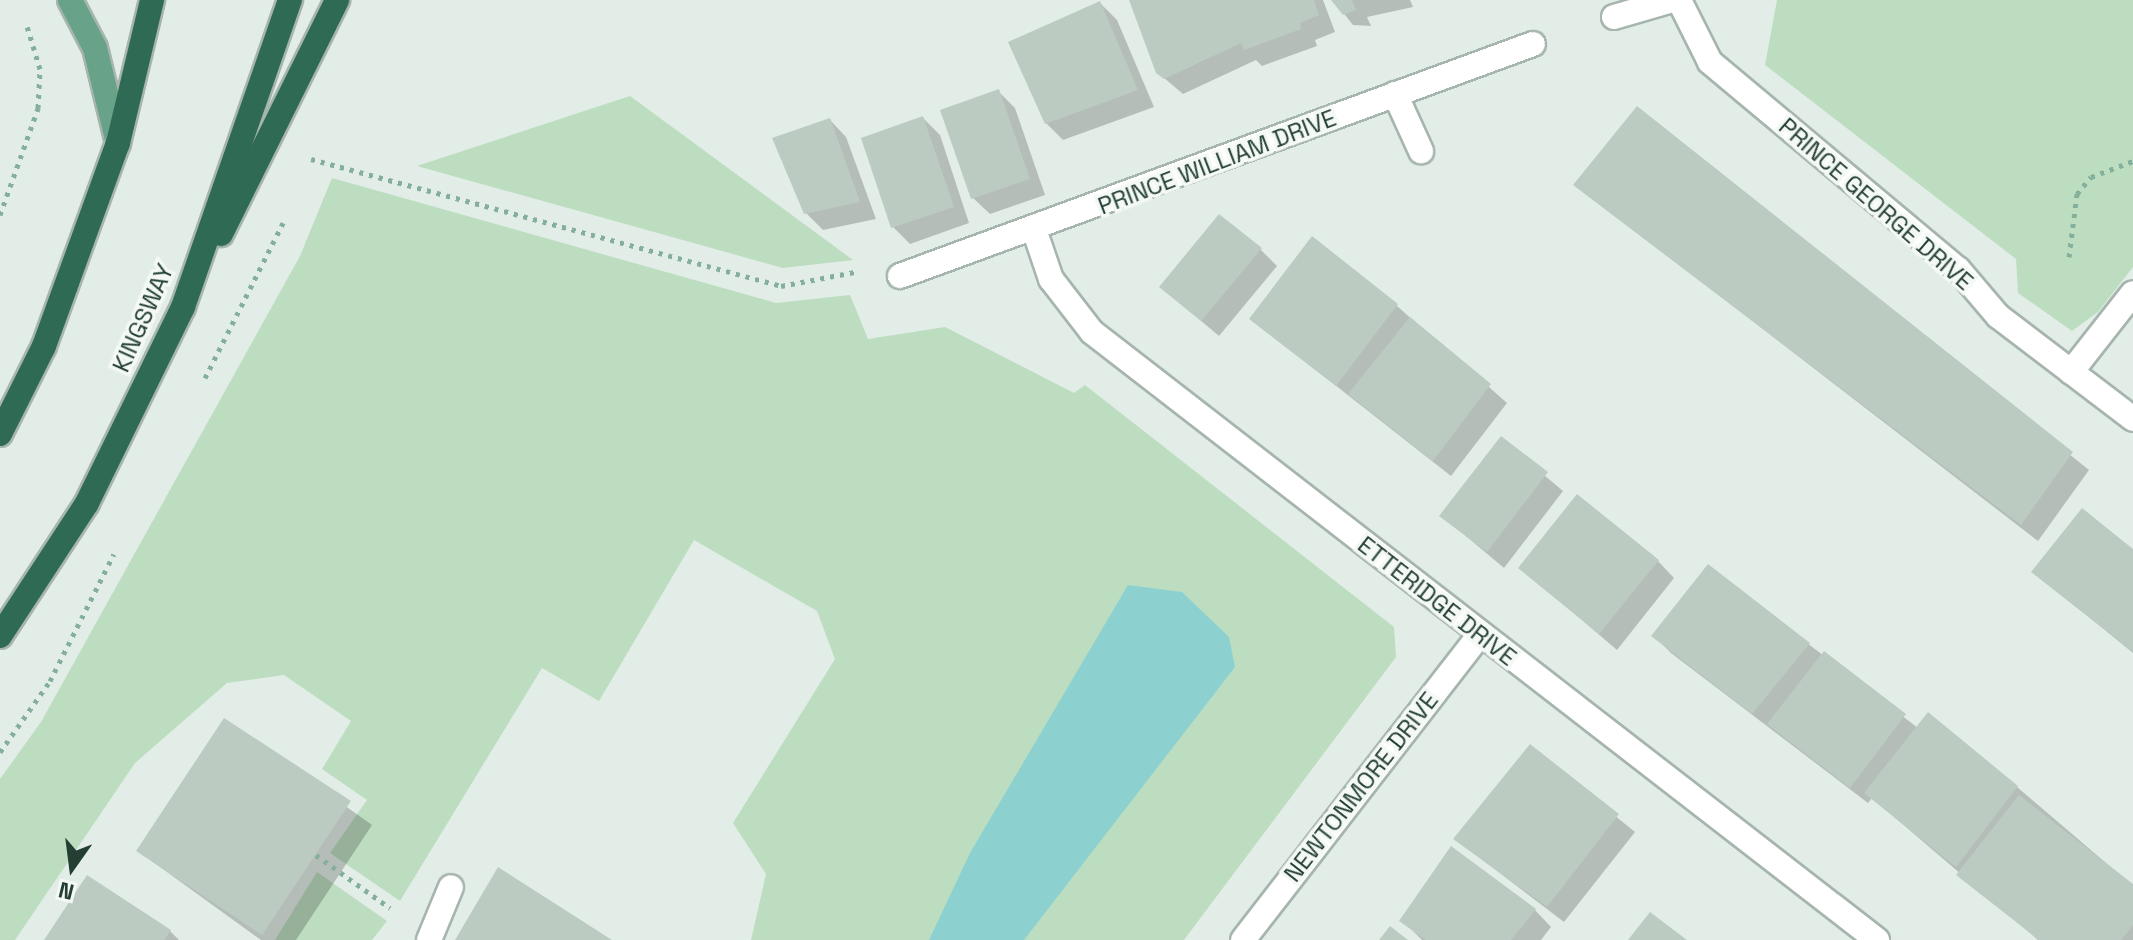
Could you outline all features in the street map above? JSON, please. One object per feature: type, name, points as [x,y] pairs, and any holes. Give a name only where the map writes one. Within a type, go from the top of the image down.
[{"type":"highway","points":[[0,434],[44,346],[118,143],[152,0]]},
{"type":"highway","name":"KINGSWAY","points":[[0,636],[87,503],[183,307],[290,0]]},
{"type":"highway","points":[[183,307],[337,0]]},
{"type":"main road","points":[[70,0],[95,48],[118,143]]},
{"type":"street","points":[[1614,17],[1673,0]]},
{"type":"street","name":"PRINCE GEORGE DRIVE","points":[[1679,0],[1710,62],[2071,372],[2133,419]]},
{"type":"street","name":"PRINCE WILLIAM DRIVE","points":[[900,276],[1035,232],[1533,44]]},
{"type":"street","points":[[1395,94],[1421,151]]},
{"type":"street","name":"ETTERIDGE DRIVE","points":[[1035,232],[1051,279],[1092,332],[1877,940]]},
{"type":"street","points":[[2071,372],[2133,293]]},
{"type":"street","name":"NEWTONMORE DRIVE","points":[[1243,940],[1480,635]]},
{"type":"street","points":[[429,938],[451,887]]},
{"type":"path","points":[[0,215],[38,108],[40,69],[21,9]]},
{"type":"path","points":[[311,159],[781,286],[855,272],[900,276]]},
{"type":"path","points":[[2069,257],[2077,194],[2091,177],[2133,161]]},
{"type":"path","points":[[0,752],[50,681],[118,546]]},
{"type":"path","points":[[316,855],[429,938]]},
{"type":"green space","points":[[1777,0],[2133,0],[2133,267],[2098,312],[2072,331],[2018,293],[2016,259],[1765,65]]},
{"type":"green space","points":[[630,96],[853,260],[783,268],[417,166]]},
{"type":"green space","points":[[332,178],[776,303],[850,295],[868,339],[945,327],[1074,393],[1085,385],[1394,627],[1396,657],[1184,940],[751,940],[766,874],[733,823],[835,659],[817,611],[694,540],[599,701],[542,668],[400,901],[330,853],[367,800],[322,769],[351,721],[284,675],[227,683],[135,763],[15,940],[0,940],[0,779],[41,722],[300,256]]},
{"type":"green space","points":[[317,872],[387,921],[372,940],[275,940]]},
{"type":"water","points":[[1128,585],[1182,592],[1229,637],[1235,667],[1024,940],[929,940],[970,853]]},
{"type":"building","points":[[1129,0],[1314,0],[1319,15],[1300,23],[1301,29],[1244,50],[1241,43],[1164,79],[1156,73]]},
{"type":"building","points":[[1331,0],[1352,0],[1356,10],[1343,15]]},
{"type":"building","points":[[1100,1],[1138,90],[1045,124],[1008,42]]},
{"type":"building","points":[[999,89],[1030,179],[971,199],[940,110]]},
{"type":"building","points":[[1637,106],[2073,452],[2021,525],[1573,185]]},
{"type":"building","points":[[923,116],[954,207],[891,228],[861,138]]},
{"type":"building","points":[[830,118],[860,202],[804,214],[772,138]]},
{"type":"building","points":[[1219,214],[1262,248],[1201,321],[1159,287]]},
{"type":"building","points":[[1312,236],[1398,304],[1336,386],[1249,319]]},
{"type":"building","points":[[1410,317],[1491,384],[1433,461],[1348,394]]},
{"type":"building","points":[[1501,436],[1548,472],[1487,552],[1439,516]]},
{"type":"building","points":[[1577,494],[1659,560],[1599,634],[1518,568]]},
{"type":"building","points":[[2082,508],[2133,549],[2133,652],[2031,572]]},
{"type":"building","points":[[1708,564],[1810,643],[1752,714],[1651,636]]},
{"type":"building","points":[[1824,651],[1906,714],[1850,788],[1767,724]]},
{"type":"building","points":[[1928,712],[2018,786],[1956,867],[1864,793]]},
{"type":"building","points":[[224,718],[351,801],[262,935],[136,851]]},
{"type":"building","points":[[1530,744],[1619,814],[1547,907],[1453,839]]},
{"type":"building","points":[[2019,795],[2133,884],[2133,925],[2121,940],[2039,940],[1956,875]]},
{"type":"building","points":[[1451,846],[1536,909],[1511,940],[1426,940],[1399,921]]},
{"type":"building","points":[[498,867],[612,940],[455,940]]},
{"type":"building","points":[[87,875],[171,930],[164,940],[44,940]]},
{"type":"building","points":[[1650,912],[1687,940],[1628,940]]},
{"type":"building","points":[[1390,926],[1408,940],[1379,940]]}]
